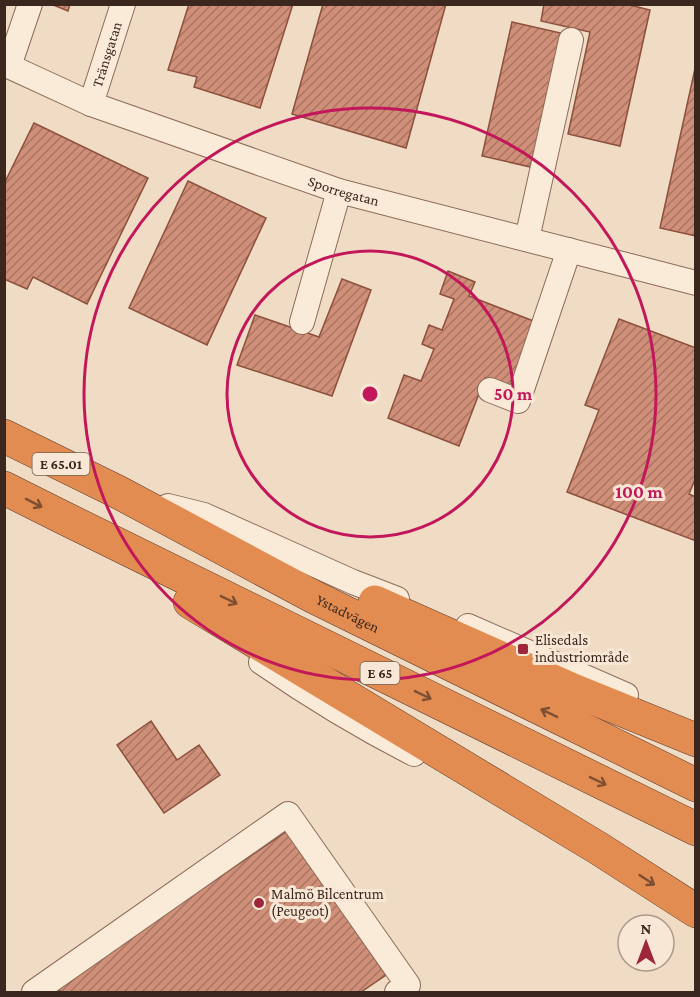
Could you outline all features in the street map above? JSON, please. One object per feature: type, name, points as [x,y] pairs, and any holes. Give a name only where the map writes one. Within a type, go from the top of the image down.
[{"type":"highway","name":"Ystadvägen","points":[[4,436],[118,492],[314,597],[696,785]]},
{"type":"highway","points":[[4,488],[64,518],[186,600],[598,848],[696,911]]},
{"type":"highway","points":[[118,492],[168,506],[416,622],[696,740]]},
{"type":"highway","name":"E 65","points":[[64,518],[696,829]]},
{"type":"street","points":[[7,65],[30,4]]},
{"type":"street","name":"Tränsgatan","points":[[91,104],[123,4]]},
{"type":"street","points":[[527,239],[571,40]]},
{"type":"street","name":"Sporregatan","points":[[7,65],[91,104],[339,191],[696,283]]},
{"type":"street","points":[[302,322],[339,191]]},
{"type":"street","points":[[490,390],[518,401],[569,250]]},
{"type":"street","name":"Ystadvägen","points":[[168,506],[204,515],[353,582],[459,622],[598,682],[696,729]]},
{"type":"street","points":[[35,993],[288,814],[408,985],[397,993]]},
{"type":"building","points":[[51,4],[70,4],[68,11]]},
{"type":"building","points":[[189,4],[293,4],[260,108],[194,87],[197,77],[168,70]]},
{"type":"building","points":[[323,4],[446,4],[406,148],[292,114]]},
{"type":"building","points":[[544,4],[626,4],[650,10],[620,146],[568,134],[590,32],[541,21]]},
{"type":"building","points":[[512,22],[565,34],[535,168],[482,156]]},
{"type":"building","points":[[696,64],[696,236],[660,228]]},
{"type":"building","points":[[34,123],[148,178],[87,304],[33,277],[27,289],[4,279],[4,184]]},
{"type":"building","points":[[188,181],[266,218],[207,345],[129,308]]},
{"type":"building","points":[[448,271],[475,282],[469,296],[536,322],[511,388],[485,378],[459,446],[388,418],[404,375],[421,381],[434,349],[422,344],[429,325],[442,330],[454,299],[440,294]]},
{"type":"building","points":[[342,279],[371,290],[332,396],[237,365],[255,315],[319,337]]},
{"type":"building","points":[[619,319],[696,348],[696,477],[689,494],[696,497],[696,541],[567,492],[599,410],[585,405]]},
{"type":"building","points":[[151,721],[177,760],[199,745],[220,775],[164,813],[117,745]]},
{"type":"building","name":"Malmö Bilcentrum (Peugeot)","points":[[287,831],[386,975],[361,992],[61,992],[57,988]]},
{"type":"place","name":"Elisedals industriområde","points":[[523,649]]},
{"type":"place","name":"Malmö Bilcentrum (Peugeot)","points":[[259,903]]}]
